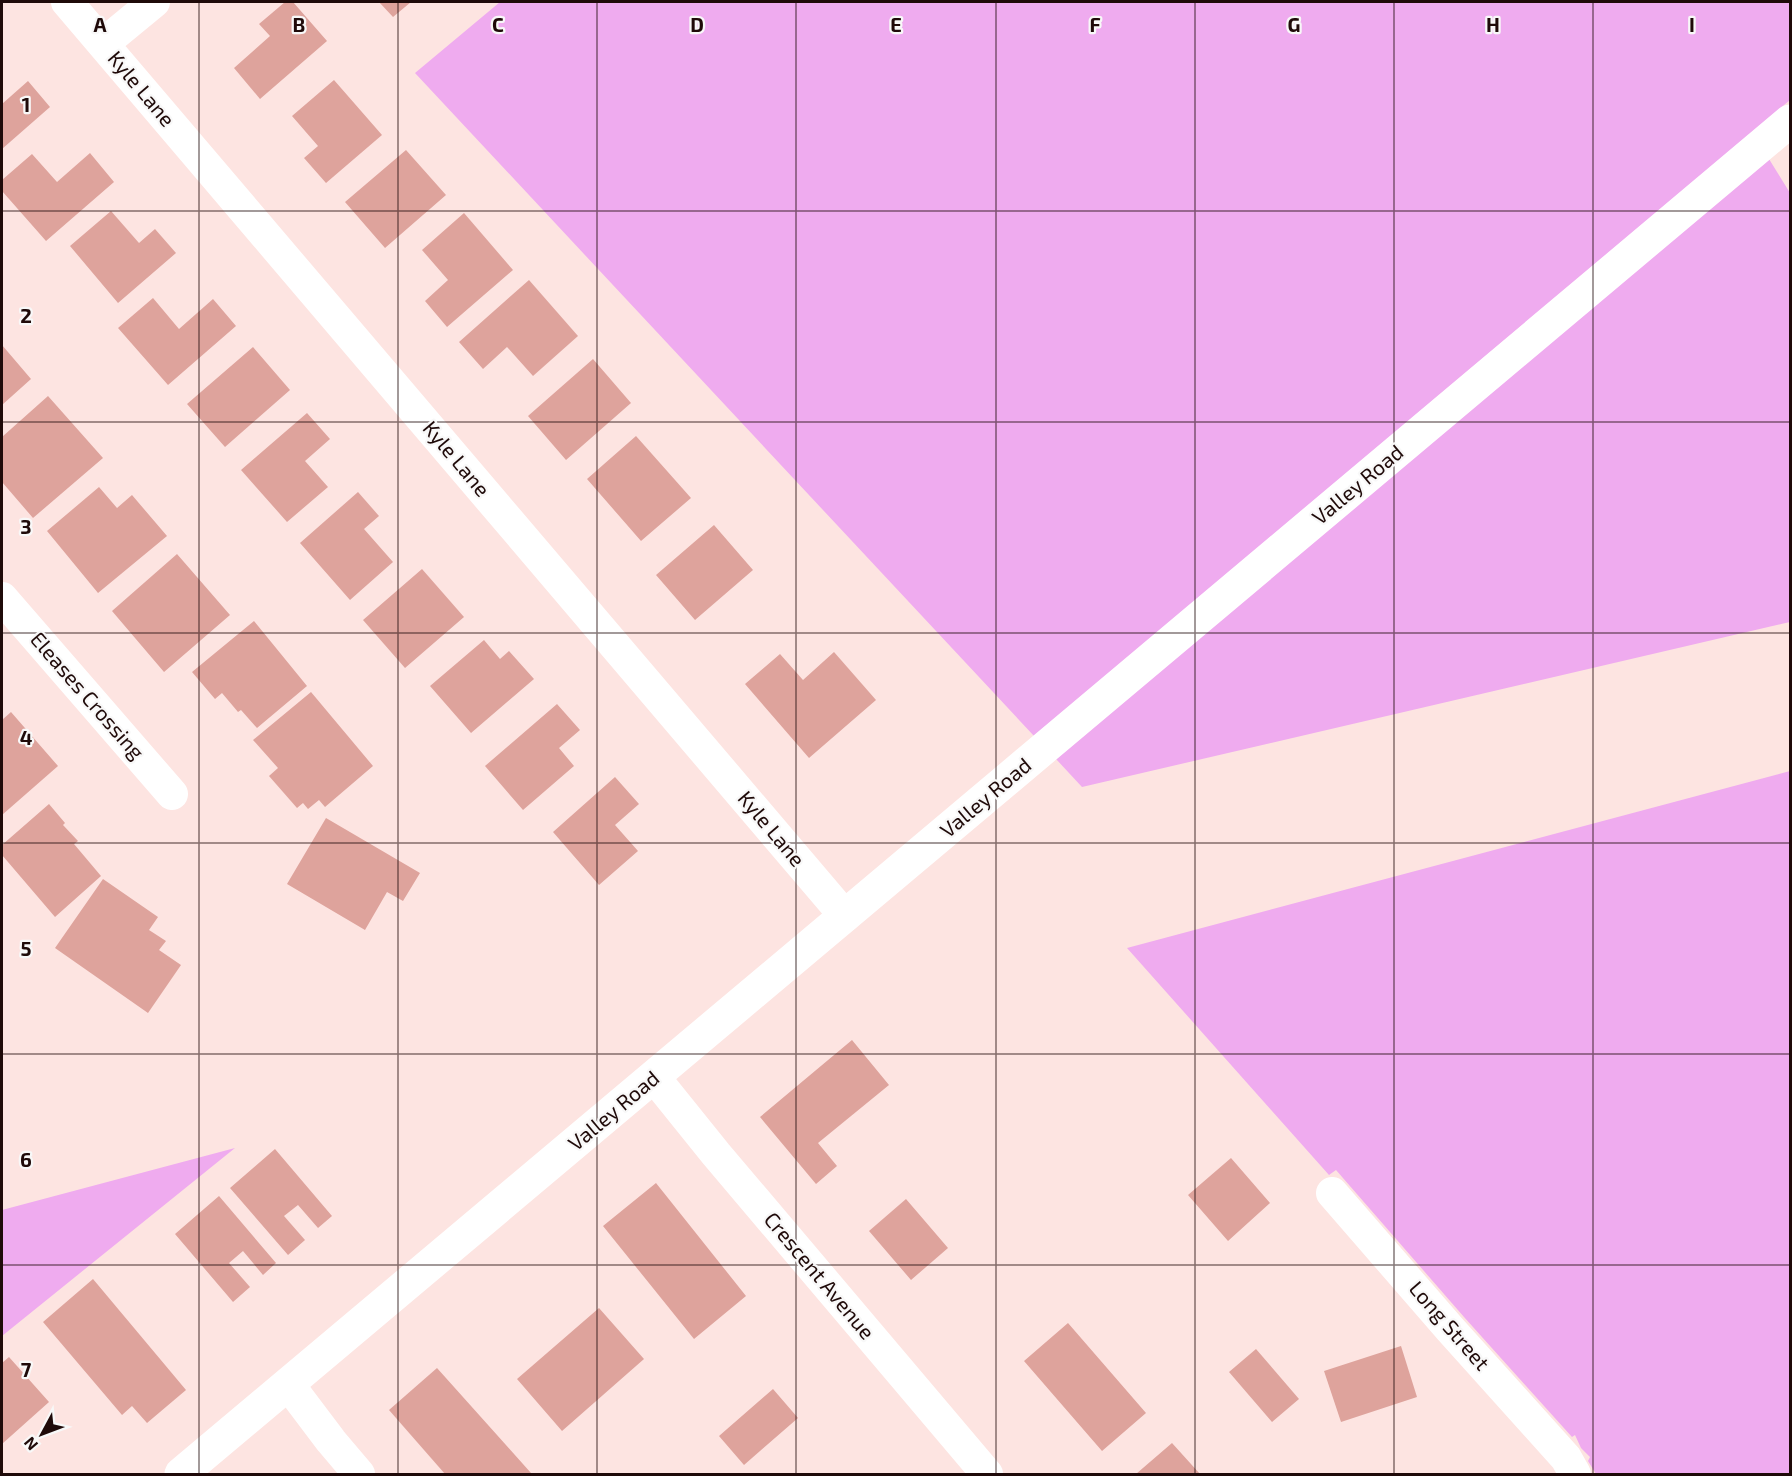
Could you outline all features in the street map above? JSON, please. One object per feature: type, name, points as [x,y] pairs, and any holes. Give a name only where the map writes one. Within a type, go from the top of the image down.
[{"type":"street","name":"Kyle Lane","points":[[67,2],[845,916]]},
{"type":"street","points":[[104,45],[154,2]]},
{"type":"street","name":"Valley Road","points":[[181,1474],[1791,121]]},
{"type":"street","name":"Eleases Crossing","points":[[2,598],[172,794]]},
{"type":"street","name":"Crescent Avenue","points":[[654,1077],[716,1154],[987,1474]]},
{"type":"street","name":"Long Street","points":[[1332,1193],[1570,1466]]},
{"type":"street","points":[[288,1384],[359,1474]]},
{"type":"shaded area","points":[[500,2],[1790,2],[1790,100],[1034,736],[415,73]]},
{"type":"shaded area","points":[[1769,159],[1790,193],[1790,622],[1082,787],[1056,759]]},
{"type":"shaded area","points":[[1790,771],[1790,1474],[1596,1474],[1588,1461],[1590,1457],[1581,1448],[1575,1435],[1572,1437],[1336,1170],[1329,1175],[1127,948]]},
{"type":"shaded area","points":[[235,1148],[2,1336],[2,1210]]},
{"type":"building","points":[[285,2],[293,2],[327,41],[260,99],[234,68],[270,36],[259,24]]},
{"type":"building","points":[[379,2],[411,2],[393,17]]},
{"type":"building","points":[[334,80],[382,135],[326,183],[304,158],[318,146],[292,116]]},
{"type":"building","points":[[28,81],[50,107],[2,149],[2,104]]},
{"type":"building","points":[[406,150],[446,195],[385,248],[345,202]]},
{"type":"building","points":[[90,153],[114,182],[46,241],[2,191],[2,180],[32,154],[57,182]]},
{"type":"building","points":[[111,211],[139,243],[155,229],[176,253],[118,303],[70,246]]},
{"type":"building","points":[[464,213],[513,270],[447,327],[425,301],[448,280],[422,250]]},
{"type":"building","points":[[529,280],[578,336],[533,376],[507,347],[483,369],[459,342]]},
{"type":"building","points":[[153,298],[179,329],[213,299],[236,326],[168,385],[118,328]]},
{"type":"building","points":[[2,345],[31,379],[2,405]]},
{"type":"building","points":[[253,347],[290,390],[225,447],[187,404]]},
{"type":"building","points":[[593,359],[631,403],[566,460],[528,416]]},
{"type":"building","points":[[48,396],[103,458],[33,518],[2,482],[2,437]]},
{"type":"building","points":[[307,413],[330,439],[305,461],[328,487],[287,522],[241,470]]},
{"type":"building","points":[[636,436],[691,498],[641,541],[587,479]]},
{"type":"building","points":[[99,487],[117,508],[132,495],[167,536],[98,593],[47,531]]},
{"type":"building","points":[[358,492],[379,516],[364,529],[393,562],[350,600],[300,543]]},
{"type":"building","points":[[714,525],[753,570],[695,620],[656,575]]},
{"type":"building","points":[[177,554],[230,615],[164,672],[112,611]]},
{"type":"building","points":[[422,569],[464,617],[405,668],[363,620]]},
{"type":"building","points":[[254,621],[307,686],[257,728],[241,710],[238,712],[222,693],[215,699],[192,672]]},
{"type":"building","points":[[484,640],[500,659],[509,651],[534,679],[471,733],[430,686]]},
{"type":"building","points":[[834,652],[876,700],[809,758],[745,684],[780,654],[803,680]]},
{"type":"building","points":[[311,692],[373,766],[325,807],[319,800],[308,809],[303,803],[297,808],[269,776],[278,768],[253,740]]},
{"type":"building","points":[[557,704],[580,730],[559,748],[574,766],[523,810],[485,766]]},
{"type":"building","points":[[11,712],[58,766],[2,815],[2,720]]},
{"type":"building","points":[[615,777],[639,804],[615,825],[638,851],[599,885],[553,832]]},
{"type":"building","points":[[49,804],[65,823],[63,825],[78,841],[74,844],[101,876],[55,917],[2,855],[2,845]]},
{"type":"building","points":[[326,818],[420,873],[403,901],[387,892],[365,930],[287,884]]},
{"type":"building","points":[[103,879],[158,917],[149,930],[166,941],[159,950],[181,965],[148,1013],[55,948]]},
{"type":"building","points":[[852,1040],[889,1085],[818,1143],[837,1166],[816,1184],[760,1117]]},
{"type":"building","points":[[275,1149],[332,1216],[318,1228],[298,1205],[284,1216],[305,1240],[288,1255],[230,1188]]},
{"type":"building","points":[[1231,1158],[1270,1203],[1228,1241],[1188,1195]]},
{"type":"building","points":[[656,1183],[746,1296],[694,1339],[603,1226]]},
{"type":"building","points":[[219,1196],[276,1263],[263,1275],[243,1251],[229,1263],[250,1287],[233,1302],[175,1234]]},
{"type":"building","points":[[906,1199],[948,1248],[911,1280],[869,1231]]},
{"type":"building","points":[[93,1279],[186,1390],[147,1423],[132,1406],[122,1415],[43,1322]]},
{"type":"building","points":[[599,1308],[644,1359],[562,1431],[517,1379]]},
{"type":"building","points":[[1068,1323],[1146,1413],[1102,1451],[1024,1361]]},
{"type":"building","points":[[1401,1346],[1417,1397],[1341,1422],[1324,1371]]},
{"type":"building","points":[[1256,1349],[1299,1399],[1272,1422],[1229,1372]]},
{"type":"building","points":[[9,1357],[49,1402],[2,1444],[2,1363]]},
{"type":"building","points":[[437,1368],[531,1473],[445,1474],[389,1410]]},
{"type":"building","points":[[773,1389],[798,1418],[744,1465],[719,1436]]},
{"type":"building","points":[[1172,1443],[1200,1474],[1136,1474]]}]
